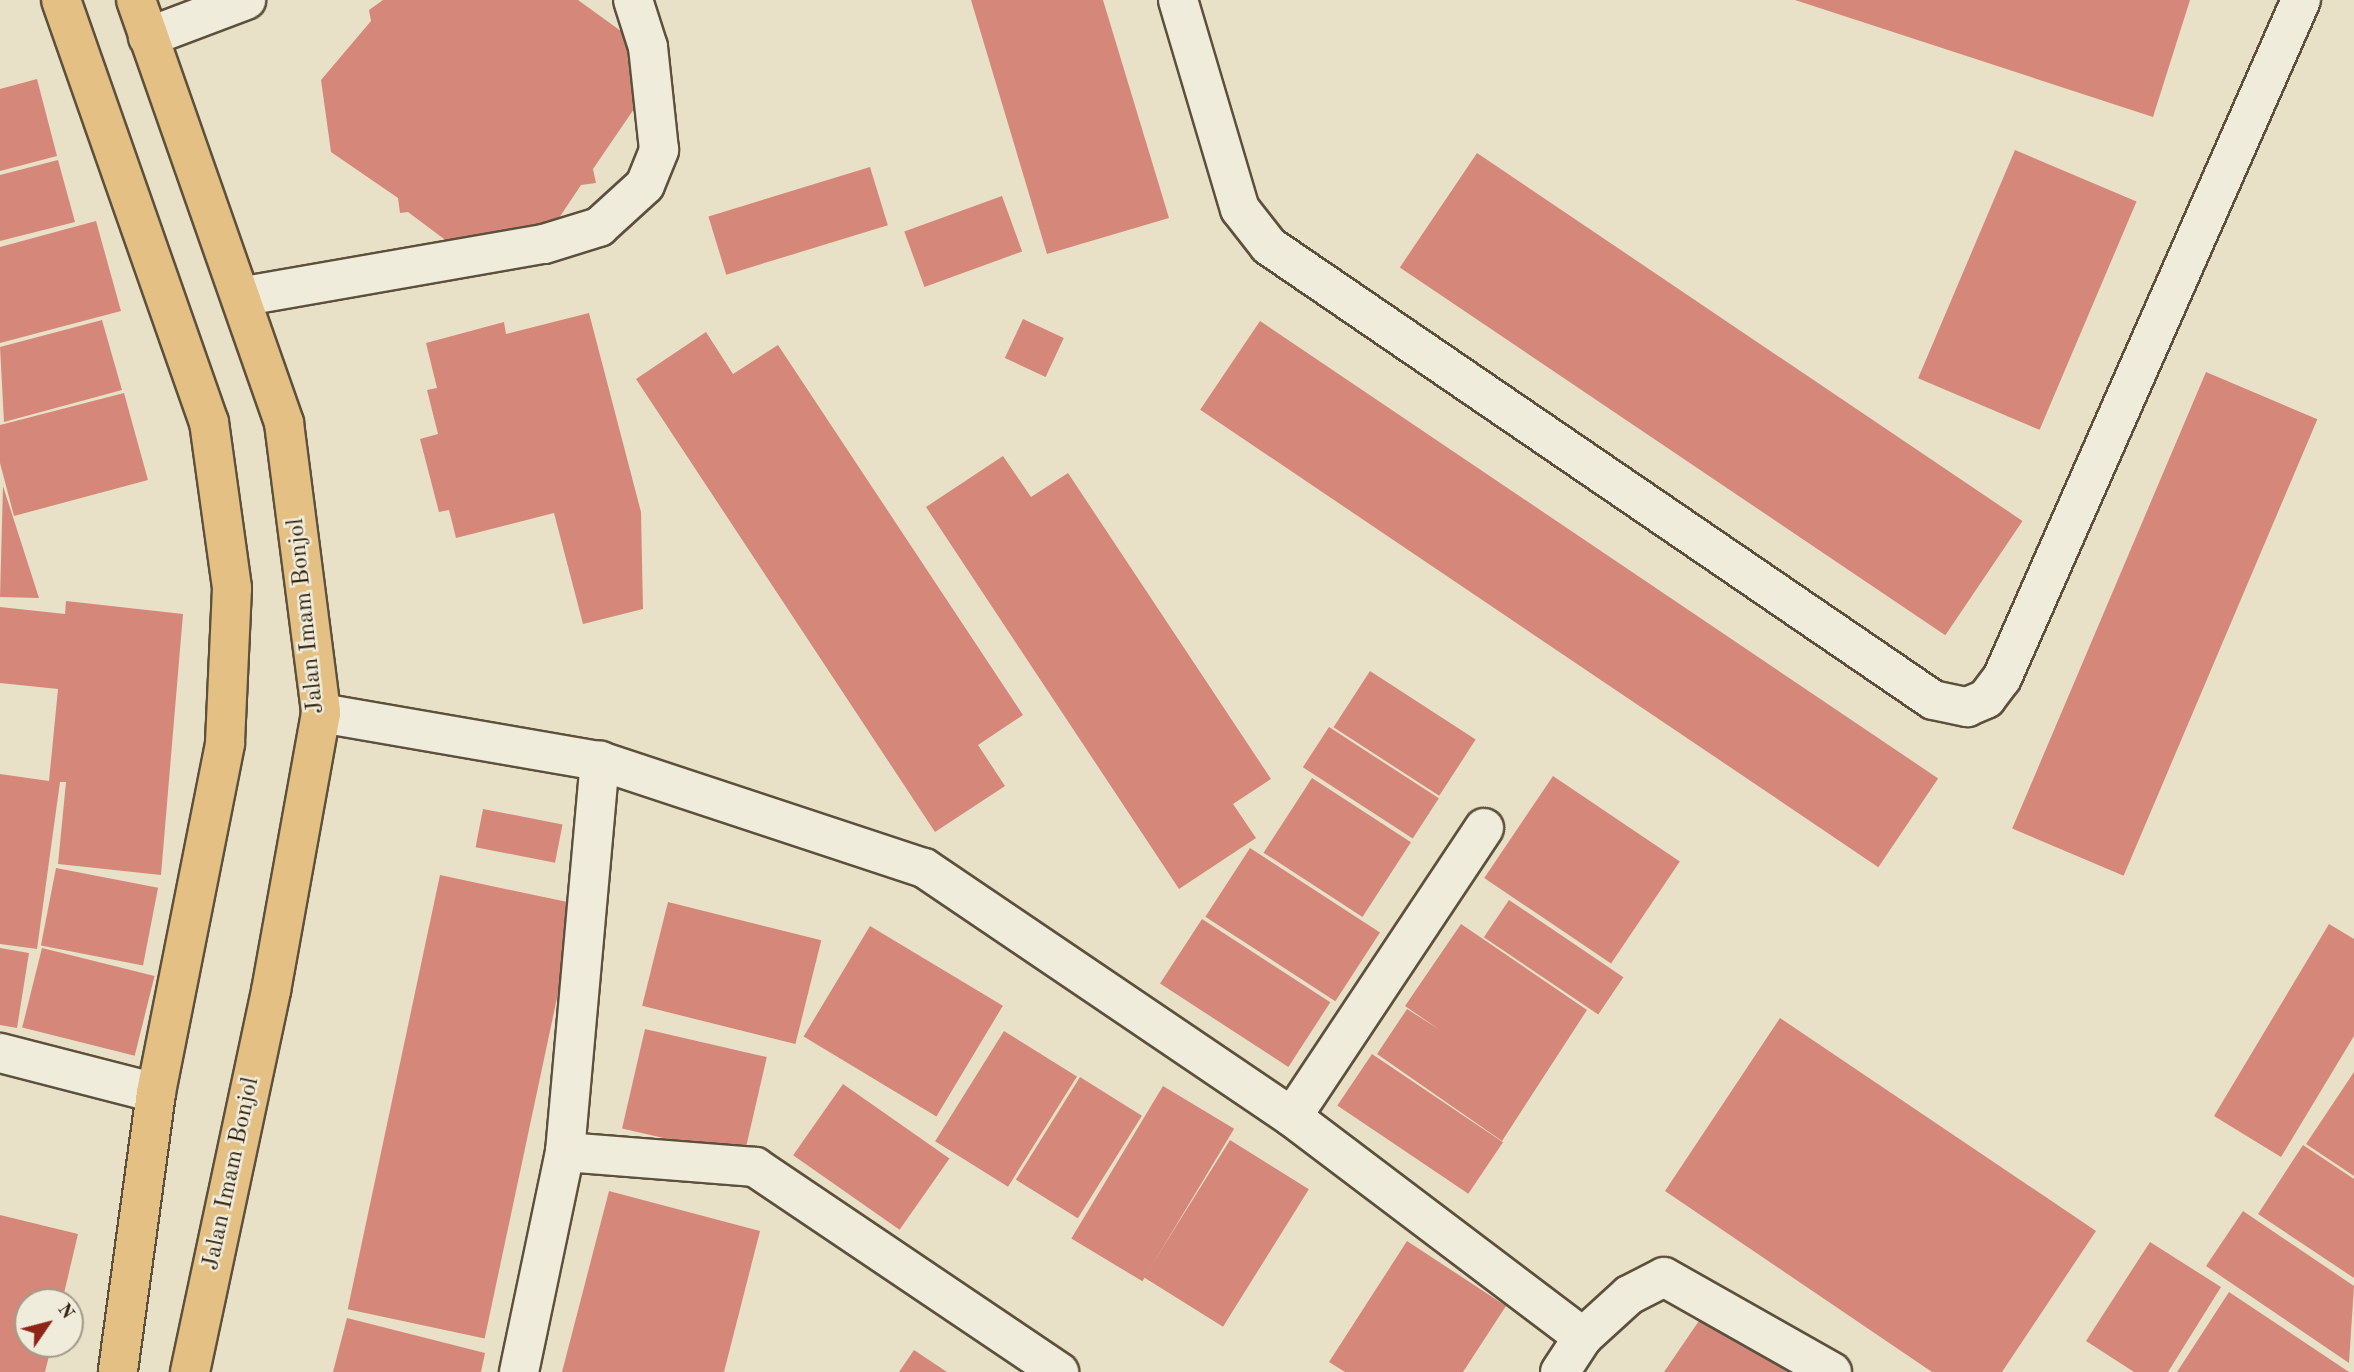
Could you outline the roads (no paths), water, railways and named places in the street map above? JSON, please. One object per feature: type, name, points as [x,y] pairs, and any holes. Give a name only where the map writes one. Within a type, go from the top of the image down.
[{"type":"main road","points":[[61,0],[209,422],[232,587],[225,744],[156,1093],[118,1372]]},
{"type":"main road","name":"Jalan Imam Bonjol","points":[[136,0],[245,296],[284,424],[321,713],[271,991],[190,1372]]},
{"type":"street","points":[[148,37],[246,0]]},
{"type":"street","points":[[245,296],[544,244],[599,227],[645,186],[659,150],[648,47],[633,0]]},
{"type":"street","points":[[1178,0],[1240,209],[1269,246],[1933,700],[1966,707],[1986,699],[2002,678],[2301,0]]},
{"type":"street","points":[[321,713],[600,761],[924,868],[1292,1117],[1583,1337]]},
{"type":"street","points":[[519,1372],[565,1153],[600,761]]},
{"type":"street","points":[[1292,1117],[1484,828]]},
{"type":"street","points":[[0,1053],[156,1093]]},
{"type":"street","points":[[565,1153],[755,1167],[1059,1372]]},
{"type":"street","points":[[1560,1372],[1583,1337],[1648,1280],[1664,1277],[1832,1372]]}]
